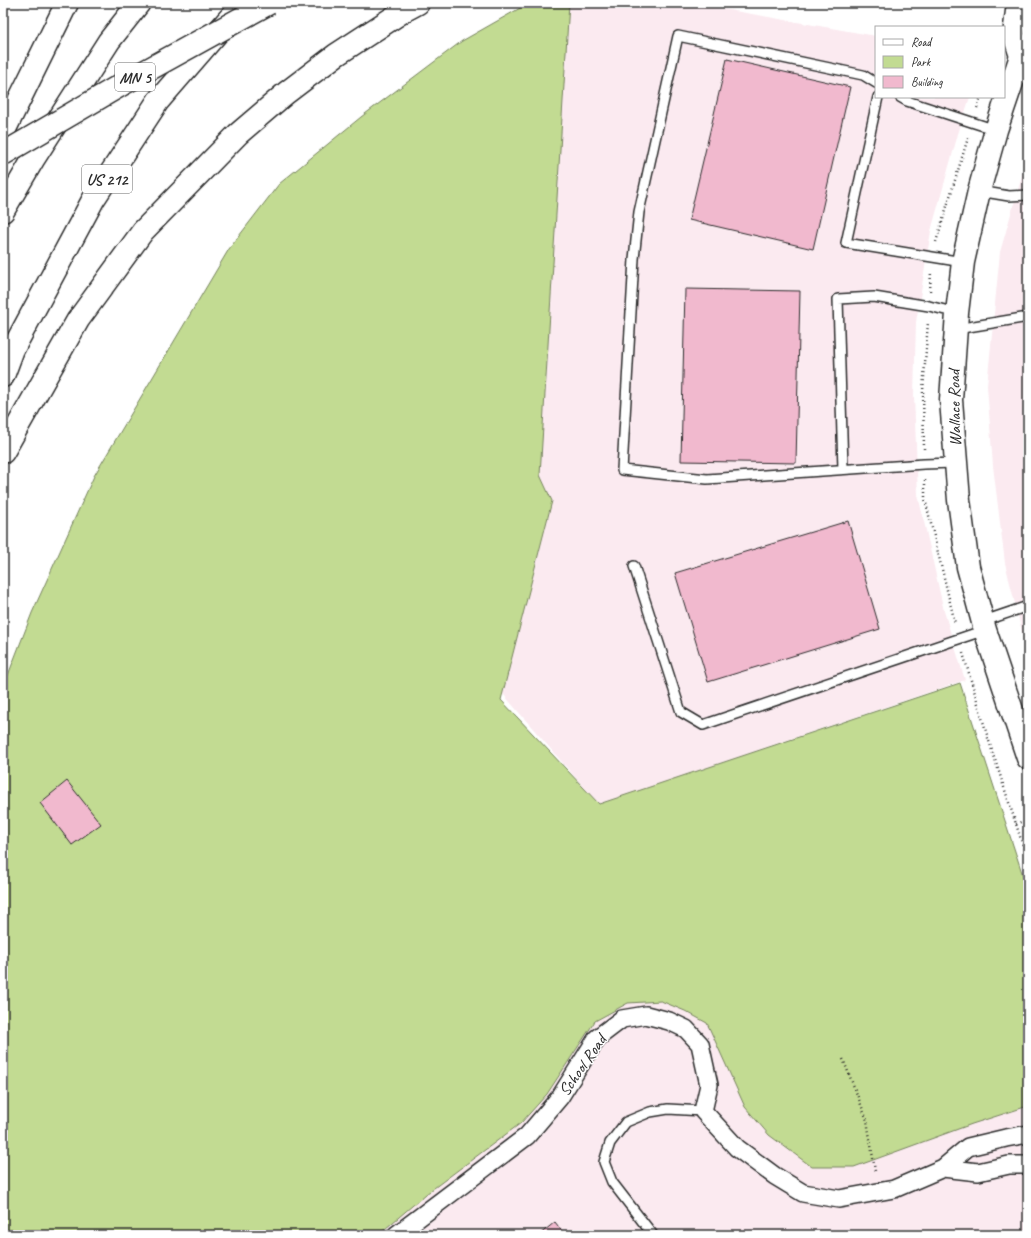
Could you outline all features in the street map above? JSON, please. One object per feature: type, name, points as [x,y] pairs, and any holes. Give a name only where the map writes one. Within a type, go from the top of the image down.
[{"type":"main road","points":[[3,133],[67,3]]},
{"type":"main road","points":[[3,211],[34,158],[109,41],[139,3]]},
{"type":"main road","name":"US 212","points":[[3,376],[13,349],[93,200],[158,101],[243,3]]},
{"type":"main road","name":"MN 5","points":[[3,154],[126,82],[269,3]]},
{"type":"main road","points":[[3,452],[78,320],[143,231],[238,134],[286,93],[336,55],[418,3]]},
{"type":"main road","name":"Wallace Road","points":[[1018,3],[1014,35],[1026,53],[996,130],[979,192],[963,262],[956,321],[951,400],[955,462],[968,567],[984,626],[1028,758]]},
{"type":"street","name":"School Road","points":[[396,1235],[527,1136],[560,1097],[597,1038],[622,1019],[646,1015],[669,1021],[686,1029],[700,1044],[709,1086],[703,1111]]},
{"type":"street","points":[[703,1111],[737,1148],[775,1176],[804,1192],[839,1200],[894,1189],[943,1168],[968,1147],[1028,1134]]},
{"type":"street","points":[[943,1168],[978,1172],[1009,1165],[1028,1165]]},
{"type":"lane","points":[[875,82],[863,75],[678,36],[639,212],[634,259],[622,470],[707,479],[955,462]]},
{"type":"lane","points":[[878,98],[846,243],[963,262]]},
{"type":"lane","points":[[902,98],[996,130]]},
{"type":"lane","points":[[979,192],[1009,196],[1028,195]]},
{"type":"lane","points":[[843,469],[838,299],[874,297],[929,306],[956,321],[1028,317]]},
{"type":"lane","points":[[634,566],[681,712],[703,726],[984,626],[1028,606]]},
{"type":"lane","points":[[653,1235],[612,1182],[604,1162],[610,1143],[626,1122],[650,1112],[668,1109],[703,1111]]},
{"type":"path","points":[[1016,824],[1028,819]]},
{"type":"path","points":[[842,1059],[867,1120],[875,1171]]},
{"type":"shaded area","points":[[529,3],[689,3],[875,36],[875,98],[970,98],[931,231],[916,322],[914,396],[918,495],[944,611],[965,680],[750,753],[960,683],[1028,891],[1028,1235],[3,1235],[3,688],[32,613],[94,476],[230,249],[279,184],[361,117],[462,41]],"holes":[[[502,694],[503,694],[587,791],[501,700]]]},
{"type":"shaded area","points":[[1028,155],[1028,656],[1005,563],[993,466],[987,386],[1000,252]]},
{"type":"green space","points":[[529,3],[569,3],[540,475],[552,501],[501,700],[599,804],[960,683],[1028,891],[1028,1106],[972,1124],[854,1167],[812,1167],[769,1135],[745,1107],[707,1023],[685,1011],[661,1001],[628,1003],[595,1021],[547,1094],[521,1123],[426,1194],[378,1235],[3,1235],[3,688],[32,613],[94,476],[229,249],[279,184],[361,117],[462,41]]},
{"type":"building","points":[[727,59],[850,87],[813,249],[689,220]]},
{"type":"building","points":[[685,289],[800,291],[796,463],[681,461]]},
{"type":"building","points":[[848,521],[880,629],[708,682],[675,573]]},
{"type":"building","points":[[67,781],[101,824],[72,845],[40,803]]},
{"type":"building","points":[[555,1222],[565,1235],[539,1235]]}]
